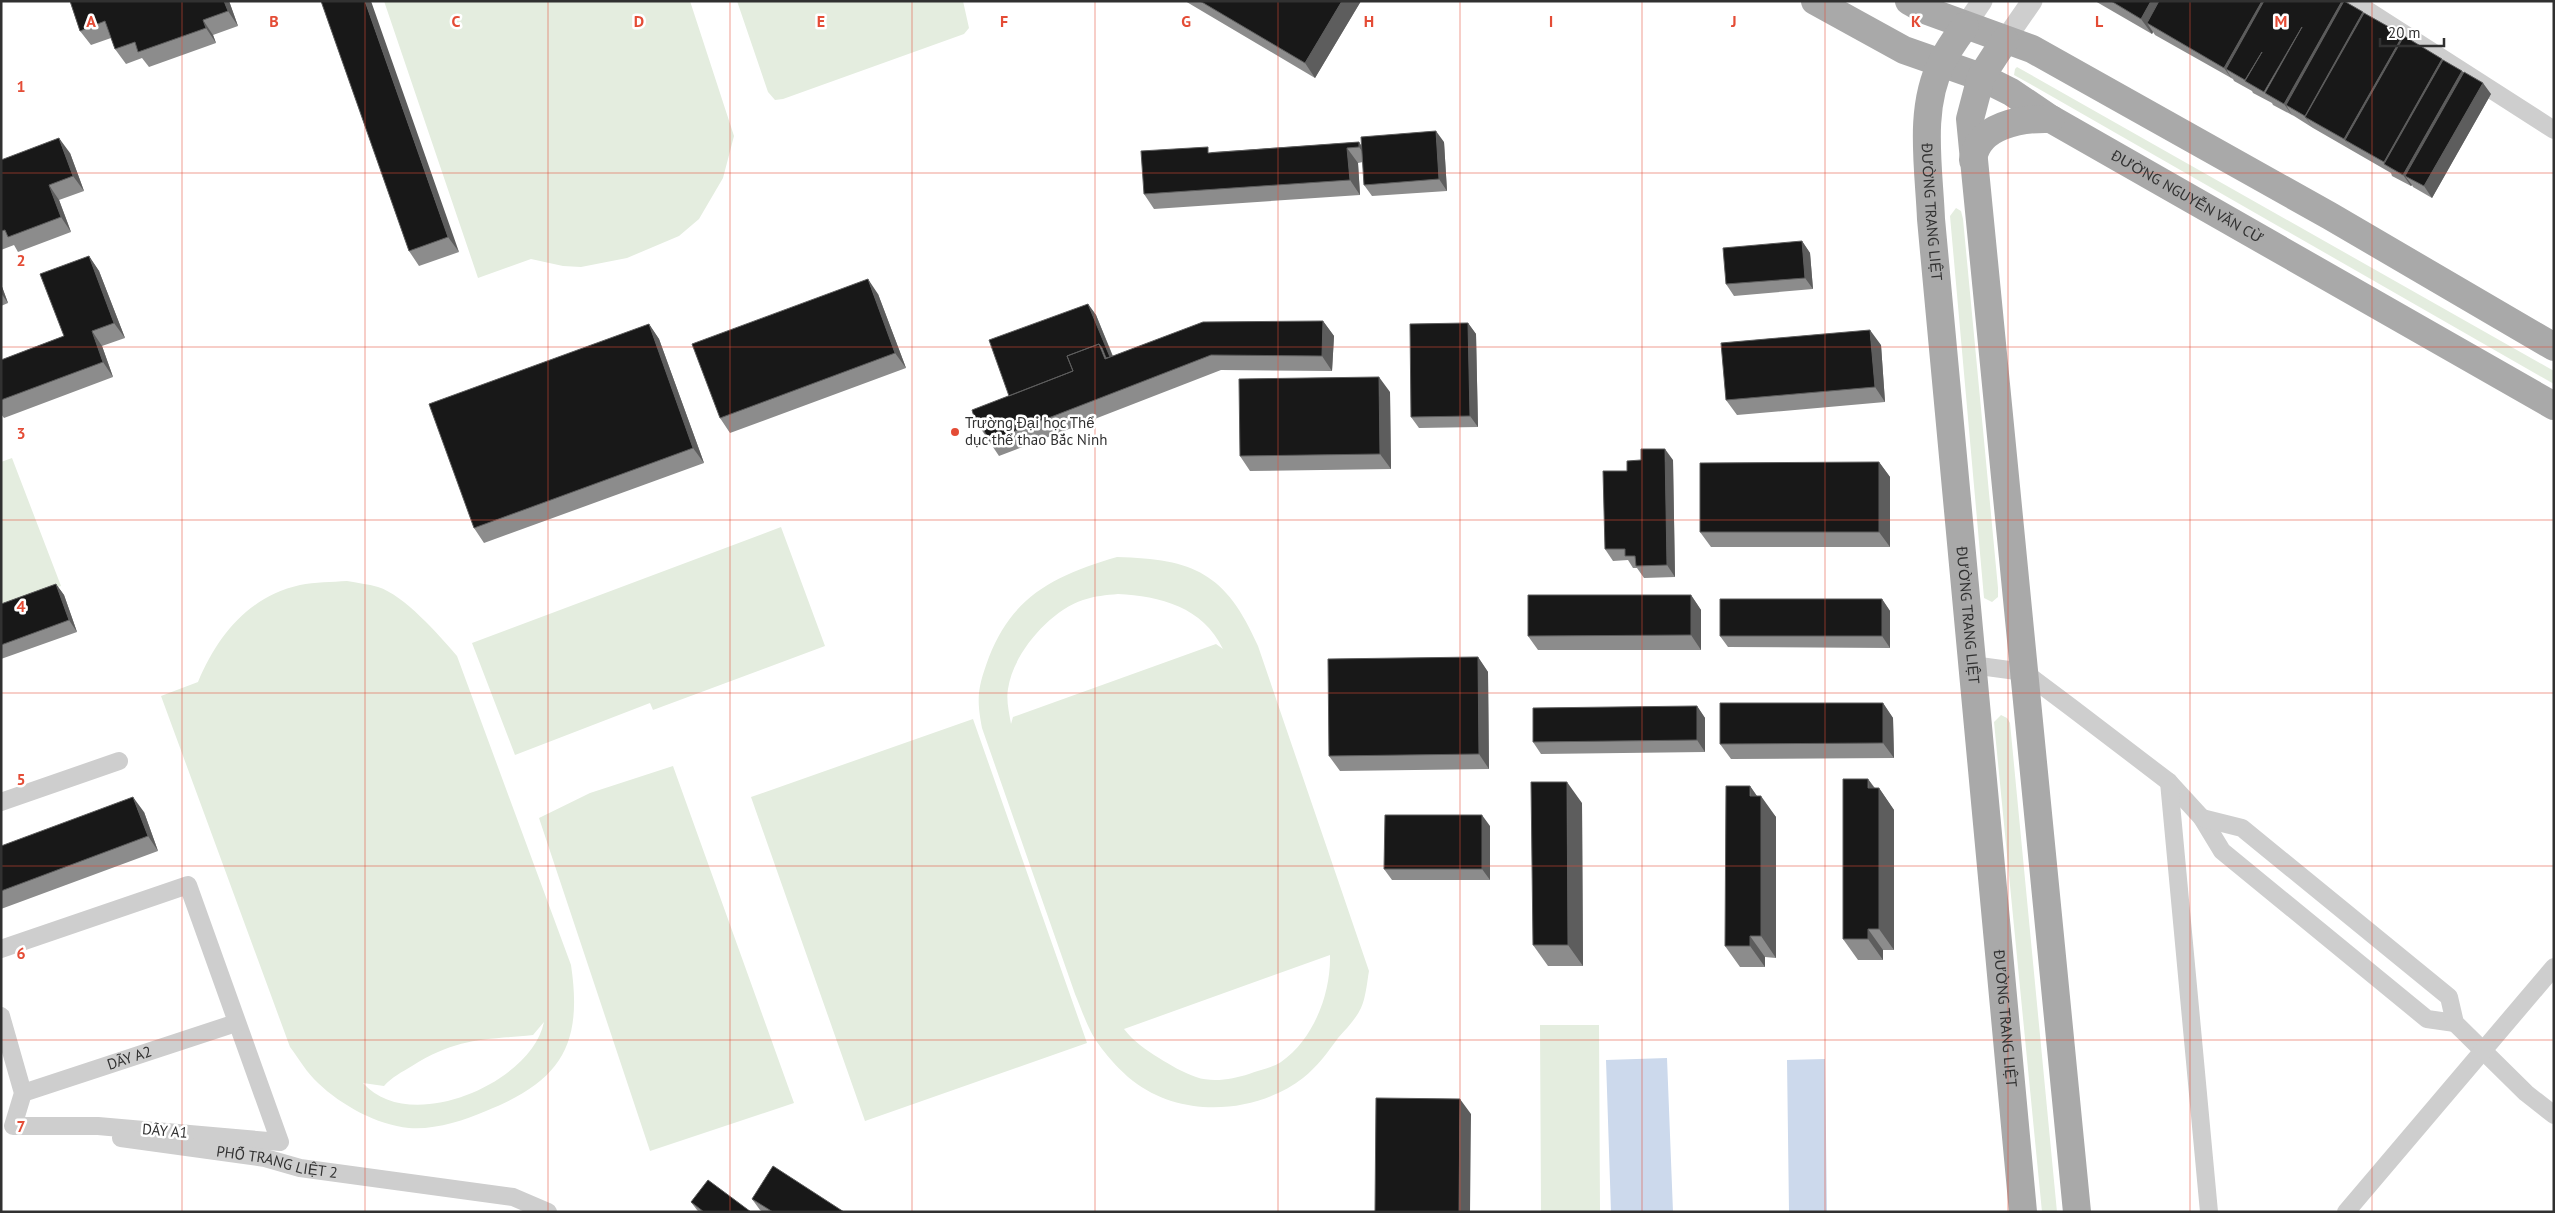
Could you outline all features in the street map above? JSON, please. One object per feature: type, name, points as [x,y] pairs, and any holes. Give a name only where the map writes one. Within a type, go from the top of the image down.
[{"type":"main road","name":"ĐƯỜNG NGUYỄN VĂN CỪ","points":[[1815,1],[1904,50],[1981,77],[2011,92],[2051,119],[2554,406]]},
{"type":"main road","points":[[1909,1],[1965,26],[2032,49],[2313,206],[2554,347]]},
{"type":"main road","name":"ĐƯỜNG TRANG LIỆT","points":[[1965,26],[1941,62],[1930,94],[1928,112],[1929,165],[1932,219],[1972,665],[2023,1212]]},
{"type":"main road","points":[[2005,40],[1981,77],[1970,119],[2077,1212]]},
{"type":"main road","points":[[1973,160],[1974,150],[1979,142],[1990,132],[2021,120],[2051,119]]},
{"type":"street","points":[[1965,26],[1982,1]]},
{"type":"street","points":[[2005,40],[2032,1]]},
{"type":"street","points":[[2353,1],[2554,130]]},
{"type":"street","points":[[1972,665],[2024,672],[2169,782],[2202,818],[2222,852],[2426,1019],[2455,1023]]},
{"type":"street","points":[[1,802],[118,761]]},
{"type":"street","points":[[2169,782],[2208,1212]]},
{"type":"street","points":[[2202,818],[2242,828],[2449,997],[2455,1023],[2526,1093],[2554,1115]]},
{"type":"street","points":[[1,949],[188,885],[236,1023]]},
{"type":"street","points":[[2346,1212],[2554,967]]},
{"type":"street","points":[[1,1016],[23,1093],[7,1125]]},
{"type":"street","name":"DÃY A2","points":[[23,1093],[236,1023]]},
{"type":"street","name":"DÃY A1","points":[[7,1125],[98,1126],[280,1142],[236,1023]]},
{"type":"street","name":"PHỐ TRANG LIỆT 2","points":[[7,1125],[256,1156],[300,1168],[513,1197],[548,1212]]},
{"type":"shaded area","points":[[384,1],[690,1],[734,136],[723,178],[699,219],[679,236],[627,258],[581,267],[563,266],[531,259],[478,278]]},
{"type":"shaded area","points":[[737,1],[963,1],[969,28],[964,34],[783,99],[775,100],[768,92]]},
{"type":"shaded area","points":[[2017,67],[2554,371],[2554,384],[2014,75]]},
{"type":"shaded area","points":[[1956,208],[1961,211],[1963,219],[1998,588],[1998,597],[1992,602],[1984,598],[1950,216]]},
{"type":"shaded area","points":[[12,458],[61,586],[1,609],[1,462]]},
{"type":"shaded area","points":[[781,527],[825,646],[653,710],[650,703],[515,755],[472,643]]},
{"type":"shaded area","points":[[1117,557],[1167,561],[1187,567],[1204,575],[1220,586],[1246,621],[1258,646],[1369,971],[1364,999],[1354,1020],[1322,1059],[1303,1078],[1284,1090],[1264,1099],[1241,1105],[1219,1107],[1196,1106],[1174,1102],[1152,1093],[1133,1081],[1099,1045],[1075,994],[982,728],[979,692],[982,676],[999,636],[1011,618],[1039,590],[1056,580]],"holes":[[[1118,594],[1134,595],[1179,606],[1204,623],[1223,649],[1216,644],[1013,717],[1011,724],[1007,697],[1011,675],[1017,661],[1035,635],[1058,613],[1083,600]],[[1330,955],[1330,970],[1324,999],[1311,1028],[1293,1052],[1281,1062],[1270,1067],[1230,1079],[1203,1079],[1182,1071],[1154,1055],[1124,1029]]]},
{"type":"shaded area","points":[[347,581],[378,587],[399,598],[441,637],[457,656],[571,965],[574,993],[573,1017],[569,1038],[561,1057],[549,1073],[533,1087],[486,1111],[448,1124],[428,1128],[409,1128],[385,1123],[348,1106],[318,1083],[290,1047],[161,696],[198,682],[225,634],[237,620],[265,599],[300,585]],"holes":[[[544,1022],[535,1044],[517,1065],[494,1082],[466,1095],[437,1103],[409,1104],[383,1098],[363,1083],[384,1086],[401,1073],[443,1050],[470,1042],[533,1035]]]},
{"type":"shaded area","points":[[2001,715],[2007,718],[2010,723],[2057,1212],[2042,1212],[1994,722]]},
{"type":"shaded area","points":[[973,719],[1087,1043],[865,1121],[751,797]]},
{"type":"shaded area","points":[[673,766],[794,1103],[650,1151],[539,818],[590,793]]},
{"type":"shaded area","points":[[1540,1025],[1599,1025],[1600,1212],[1541,1212]]},
{"type":"water","points":[[1667,1058],[1673,1212],[1611,1212],[1606,1060]]},
{"type":"water","points":[[1825,1059],[1827,1212],[1789,1212],[1787,1060]]},
{"type":"building","points":[[70,1],[224,1],[228,11],[203,20],[206,28],[138,52],[135,42],[115,49],[105,21],[80,31]]},
{"type":"building","points":[[321,1],[365,1],[448,237],[409,251]]},
{"type":"building","points":[[1200,1],[1342,1],[1305,63]]},
{"type":"building","points":[[2111,1],[2151,1],[2141,19]]},
{"type":"building","points":[[2159,1],[2262,1],[2224,68],[2147,23]]},
{"type":"building","points":[[2264,1],[2342,1],[2284,104],[2265,93],[2302,27],[2264,92],[2245,81],[2262,52],[2245,80],[2226,69]]},
{"type":"building","points":[[2344,1],[2363,12],[2305,116],[2286,105]]},
{"type":"building","points":[[2364,13],[2403,35],[2344,139],[2305,117]]},
{"type":"building","points":[[2404,36],[2442,59],[2384,162],[2345,140]]},
{"type":"building","points":[[2443,60],[2462,71],[2403,175],[2384,164]]},
{"type":"building","points":[[2464,72],[2483,83],[2424,186],[2405,176]]},
{"type":"building","points":[[1436,131],[1439,179],[1364,185],[1361,137]]},
{"type":"building","points":[[59,138],[73,176],[49,185],[61,217],[8,237],[5,230],[1,231],[1,160]]},
{"type":"building","points":[[1359,142],[1359,147],[1347,148],[1350,180],[1144,194],[1141,151],[1208,147],[1208,153]]},
{"type":"building","points":[[1802,241],[1805,278],[1726,284],[1723,248]]},
{"type":"building","points":[[89,256],[114,323],[92,331],[103,362],[1,400],[1,360],[64,336],[40,274]]},
{"type":"building","points":[[868,279],[895,353],[720,418],[692,344]]},
{"type":"building","points":[[1088,304],[1110,357],[1106,358],[1099,344],[1067,356],[1073,371],[1009,396],[989,340]]},
{"type":"building","points":[[1323,321],[1322,356],[1211,355],[989,441],[978,418],[975,420],[972,410],[1073,371],[1067,356],[1099,344],[1105,359],[1203,322]]},
{"type":"building","points":[[1468,323],[1470,416],[1411,417],[1410,324]]},
{"type":"building","points":[[649,324],[693,448],[474,528],[429,404]]},
{"type":"building","points":[[1870,330],[1875,387],[1726,400],[1721,343]]},
{"type":"building","points":[[1379,377],[1380,454],[1240,456],[1239,379]]},
{"type":"building","points":[[1641,449],[1665,449],[1667,565],[1636,566],[1635,556],[1625,556],[1625,549],[1605,549],[1603,471],[1627,471],[1627,461],[1641,460]]},
{"type":"building","points":[[1879,462],[1879,532],[1700,532],[1700,463]]},
{"type":"building","points":[[56,584],[69,620],[1,645],[1,604]]},
{"type":"building","points":[[1528,595],[1691,595],[1691,635],[1528,636]]},
{"type":"building","points":[[1720,599],[1882,599],[1882,636],[1720,636]]},
{"type":"building","points":[[1478,657],[1479,754],[1329,756],[1328,659]]},
{"type":"building","points":[[1720,703],[1883,703],[1883,743],[1720,744]]},
{"type":"building","points":[[1697,706],[1697,740],[1533,742],[1533,708]]},
{"type":"building","points":[[1843,779],[1868,779],[1868,788],[1879,788],[1879,929],[1868,929],[1868,939],[1843,939]]},
{"type":"building","points":[[1531,782],[1567,782],[1568,945],[1533,945]]},
{"type":"building","points":[[1726,786],[1750,786],[1750,796],[1761,796],[1761,936],[1750,936],[1750,946],[1725,946]]},
{"type":"building","points":[[133,797],[148,836],[1,891],[1,846]]},
{"type":"building","points":[[1385,815],[1482,815],[1482,869],[1384,869]]},
{"type":"building","points":[[1376,1098],[1460,1099],[1459,1212],[1375,1212]]},
{"type":"building","points":[[773,1166],[844,1212],[773,1212],[752,1199]]},
{"type":"building","points":[[708,1180],[751,1212],[704,1212],[691,1202]]},
{"type":"place","name":"Trường Đại học Thể dục thể thao Bắc Ninh","points":[[955,432]]}]
